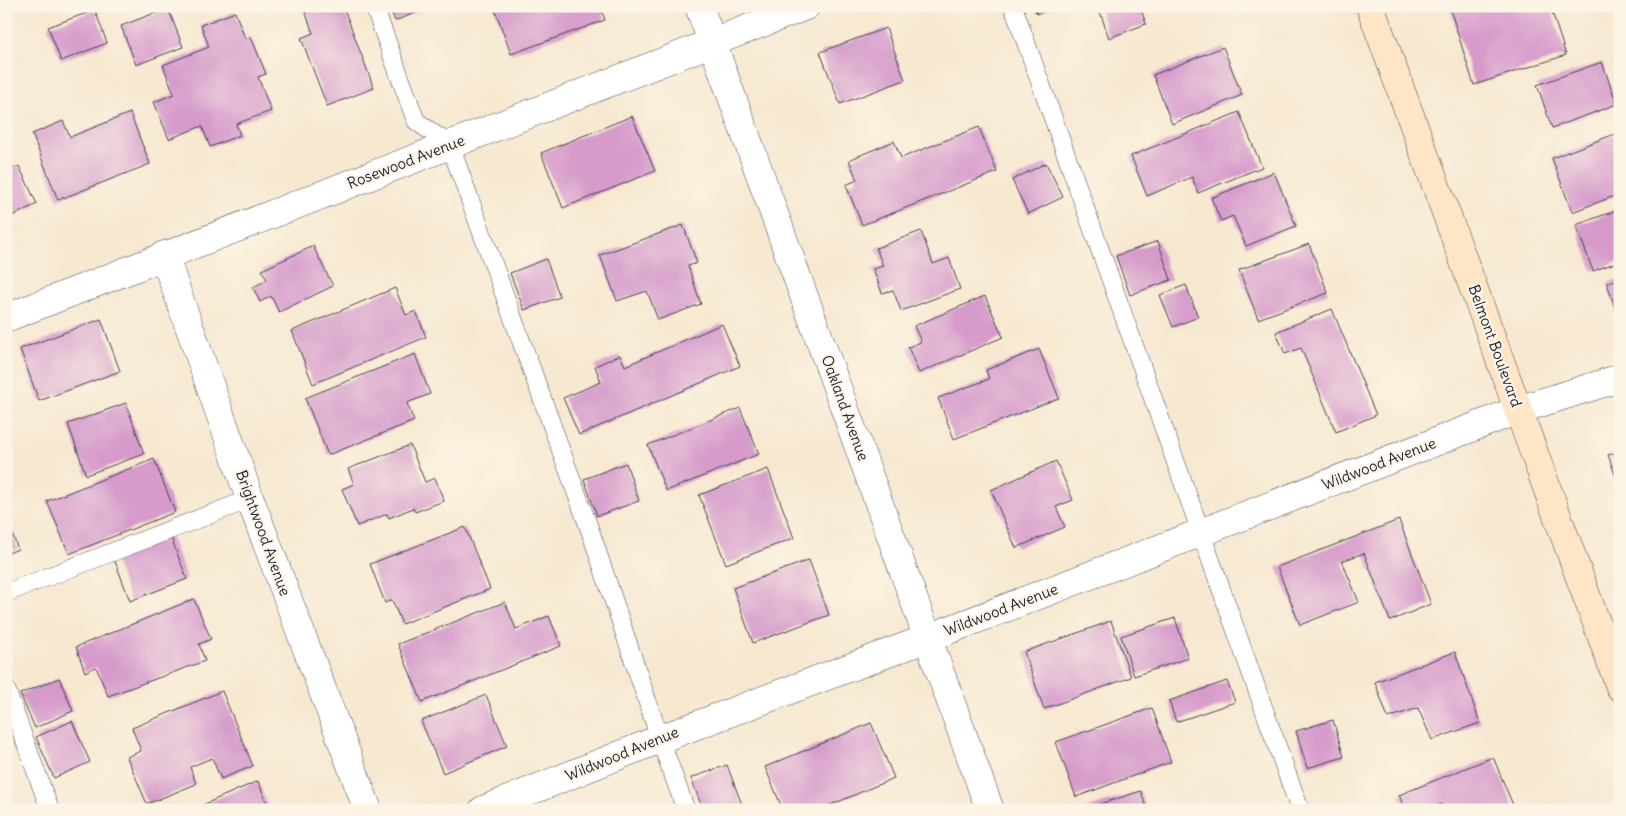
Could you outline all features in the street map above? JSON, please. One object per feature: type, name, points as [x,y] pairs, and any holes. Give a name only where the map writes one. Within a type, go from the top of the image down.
[{"type":"street","name":"Oakland Avenue","points":[[699,6],[990,810]]},
{"type":"street","name":"Rosewood Avenue","points":[[6,318],[806,6]]},
{"type":"street","name":"Belmont Boulevard","points":[[1370,6],[1620,687]]},
{"type":"street","name":"Brightwood Avenue","points":[[164,255],[250,499],[368,810]]},
{"type":"street","name":"Wildwood Avenue","points":[[483,810],[660,739],[928,638],[1518,410],[1620,378]]},
{"type":"lane","points":[[374,6],[416,121],[450,145],[591,534],[686,810]]},
{"type":"lane","points":[[1013,6],[1300,810]]},
{"type":"lane","points":[[6,593],[250,499]]},
{"type":"lane","points":[[6,688],[50,810]]},
{"type":"building","points":[[303,6],[343,6],[374,88],[327,106],[301,38],[313,33]]},
{"type":"building","points":[[389,6],[432,6],[395,21]]},
{"type":"building","points":[[600,6],[605,20],[511,54],[494,7]]},
{"type":"building","points":[[1034,6],[1055,6],[1037,14]]},
{"type":"building","points":[[1098,6],[1148,6],[1141,9],[1146,24],[1109,38]]},
{"type":"building","points":[[1449,6],[1550,6],[1566,55],[1474,85]]},
{"type":"building","points":[[168,8],[183,47],[136,65],[121,26]]},
{"type":"building","points":[[95,10],[107,43],[61,61],[48,27]]},
{"type":"building","points":[[235,12],[245,38],[251,37],[266,74],[258,77],[271,111],[236,124],[240,135],[210,147],[202,126],[169,139],[154,102],[174,94],[163,65],[209,47],[201,25]]},
{"type":"building","points":[[886,28],[905,80],[840,104],[820,52]]},
{"type":"building","points":[[1223,47],[1242,95],[1172,124],[1153,75]]},
{"type":"building","points":[[1602,62],[1617,104],[1552,128],[1537,85]]},
{"type":"building","points":[[1239,112],[1262,167],[1198,193],[1192,177],[1147,196],[1131,156]]},
{"type":"building","points":[[130,113],[150,164],[58,200],[32,134],[63,121],[70,137]]},
{"type":"building","points":[[632,116],[655,171],[563,208],[541,153]]},
{"type":"building","points":[[979,127],[997,172],[862,225],[846,185],[857,180],[849,160],[894,141],[901,158]]},
{"type":"building","points":[[1620,132],[1620,194],[1572,212],[1552,158]]},
{"type":"building","points":[[1046,163],[1063,197],[1028,214],[1012,180]]},
{"type":"building","points":[[19,166],[37,204],[6,219],[6,172]]},
{"type":"building","points":[[1274,172],[1296,226],[1246,246],[1233,216],[1221,221],[1211,198]]},
{"type":"building","points":[[1620,209],[1620,261],[1593,271],[1576,225]]},
{"type":"building","points":[[683,225],[697,263],[688,266],[701,304],[658,320],[647,291],[617,301],[600,255]]},
{"type":"building","points":[[921,231],[933,264],[949,258],[960,289],[901,311],[893,290],[882,293],[873,269],[883,266],[876,248]]},
{"type":"building","points":[[1158,241],[1171,280],[1130,295],[1116,256]]},
{"type":"building","points":[[1309,244],[1328,293],[1258,319],[1239,270]]},
{"type":"building","points":[[313,246],[333,286],[279,312],[271,296],[260,302],[253,287],[267,280],[262,270]]},
{"type":"building","points":[[546,259],[560,297],[524,310],[510,273]]},
{"type":"building","points":[[1620,278],[1620,320],[1619,320],[1607,283]]},
{"type":"building","points":[[1186,285],[1198,317],[1173,327],[1160,295]]},
{"type":"building","points":[[395,288],[406,315],[416,311],[426,337],[313,384],[292,331]]},
{"type":"building","points":[[985,296],[1003,337],[919,373],[908,347],[921,342],[914,326]]},
{"type":"building","points":[[1332,309],[1376,415],[1336,432],[1301,348],[1285,354],[1276,332]]},
{"type":"building","points":[[101,319],[120,371],[39,401],[20,349]]},
{"type":"building","points":[[722,324],[740,366],[579,435],[563,398],[601,382],[595,366],[620,355],[625,366]]},
{"type":"building","points":[[1039,349],[1059,398],[954,439],[938,398],[989,379],[986,370]]},
{"type":"building","points":[[415,354],[430,394],[407,403],[414,421],[328,455],[305,398]]},
{"type":"building","points":[[126,403],[144,454],[86,475],[68,424]]},
{"type":"building","points":[[740,408],[759,454],[666,491],[648,445]]},
{"type":"building","points":[[410,445],[425,482],[435,478],[444,501],[415,512],[413,508],[389,518],[387,514],[357,526],[342,489],[354,484],[348,469]]},
{"type":"building","points":[[1620,451],[1620,480],[1616,477],[1608,455]]},
{"type":"building","points":[[154,459],[175,512],[69,554],[47,501]]},
{"type":"building","points":[[1056,461],[1073,500],[1056,507],[1065,527],[1016,548],[991,490]]},
{"type":"building","points":[[626,463],[639,501],[597,516],[584,479]]},
{"type":"building","points":[[768,469],[794,538],[726,564],[699,495]]},
{"type":"building","points":[[6,518],[18,549],[6,554]]},
{"type":"building","points":[[1399,520],[1431,604],[1390,621],[1364,553],[1342,561],[1359,602],[1300,625],[1277,567]]},
{"type":"building","points":[[465,527],[490,589],[402,624],[392,600],[385,603],[370,564]]},
{"type":"building","points":[[170,535],[187,579],[130,601],[113,556]]},
{"type":"building","points":[[809,560],[829,615],[753,643],[733,588]]},
{"type":"building","points":[[194,599],[211,639],[199,644],[205,661],[108,696],[96,667],[85,672],[76,647]]},
{"type":"building","points":[[505,602],[516,629],[549,616],[561,646],[422,702],[398,644]]},
{"type":"building","points":[[1175,618],[1188,658],[1134,676],[1121,636]]},
{"type":"building","points":[[1111,621],[1131,677],[1044,709],[1024,652]]},
{"type":"building","points":[[1455,652],[1480,723],[1432,740],[1418,708],[1388,718],[1375,682]]},
{"type":"building","points":[[59,678],[73,711],[35,728],[20,694]]},
{"type":"building","points":[[1227,681],[1235,702],[1176,722],[1169,701]]},
{"type":"building","points":[[222,691],[253,766],[221,779],[212,758],[190,767],[196,784],[147,804],[127,757],[141,751],[132,728]]},
{"type":"building","points":[[486,695],[507,746],[443,773],[421,721]]},
{"type":"building","points":[[1152,708],[1171,762],[1076,797],[1056,742]]},
{"type":"building","points":[[1333,720],[1344,757],[1307,768],[1296,731]]},
{"type":"building","points":[[72,721],[90,762],[54,778],[36,737]]},
{"type":"building","points":[[871,723],[894,778],[819,810],[783,810],[765,767]]},
{"type":"building","points":[[1493,757],[1515,810],[1443,810],[1441,804],[1427,810],[1405,810],[1399,795]]},
{"type":"building","points":[[727,765],[744,810],[703,810],[691,778]]},
{"type":"building","points":[[258,781],[270,810],[191,810]]},
{"type":"building","points":[[1141,791],[1147,810],[1085,810],[1085,809]]}]
